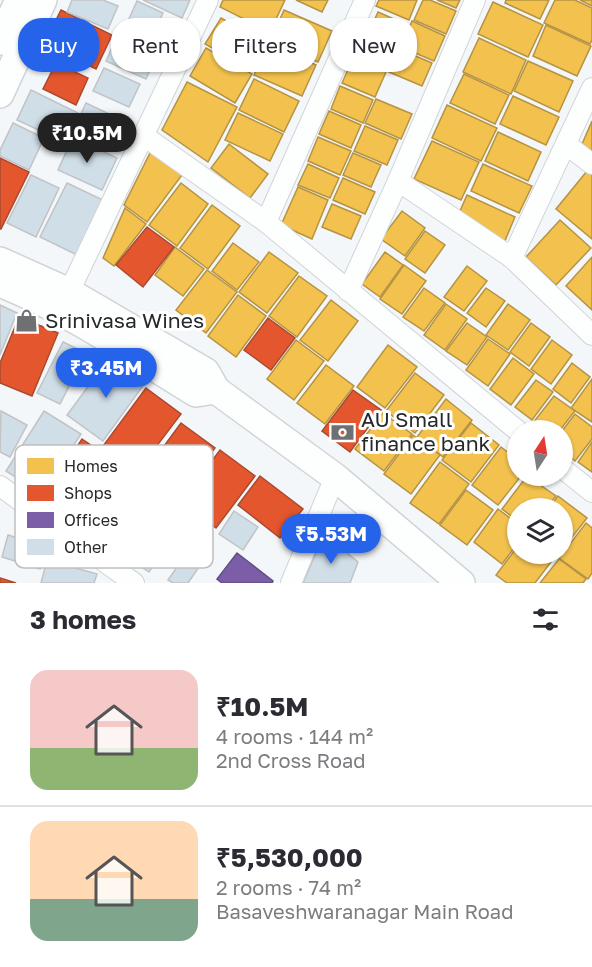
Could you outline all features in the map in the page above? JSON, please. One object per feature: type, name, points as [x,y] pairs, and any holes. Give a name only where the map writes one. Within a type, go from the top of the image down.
[{"type":"main road","points":[[0,41],[19,0]]},
{"type":"main road","points":[[0,94],[44,0]]},
{"type":"main road","points":[[0,261],[69,292],[206,372],[216,390],[335,477],[461,583]]},
{"type":"main road","points":[[0,283],[70,316],[196,393],[216,390]]},
{"type":"street","points":[[69,292],[208,0]]},
{"type":"street","points":[[266,222],[365,0]]},
{"type":"street","points":[[348,291],[398,181],[475,0]]},
{"type":"street","points":[[512,258],[592,88]]},
{"type":"street","points":[[144,136],[266,222],[507,422]]},
{"type":"street","points":[[567,145],[592,164]]},
{"type":"street","points":[[398,181],[512,258],[592,335]]},
{"type":"street","points":[[291,583],[335,477]]},
{"type":"street","points":[[573,477],[592,492]]},
{"type":"street","points":[[0,486],[15,498]]},
{"type":"street","points":[[113,576],[134,583]]},
{"type":"building: Homes","points":[[223,0],[285,0],[277,18],[242,18],[220,7]]},
{"type":"building: Homes","points":[[296,0],[328,0],[322,12]]},
{"type":"building: Homes","points":[[379,0],[417,0],[410,18],[404,18],[376,6]]},
{"type":"building: Homes","points":[[423,0],[430,0],[456,11],[446,34],[417,21],[415,18]]},
{"type":"building: Homes","points":[[437,0],[460,0],[456,8]]},
{"type":"building: Homes","points":[[506,0],[549,0],[540,19],[505,3]]},
{"type":"building: Homes","points":[[555,0],[575,0],[592,8],[590,44],[544,23]]},
{"type":"building: Homes","points":[[580,0],[592,0],[592,6]]},
{"type":"building: Homes","points":[[493,2],[543,25],[528,57],[478,34]]},
{"type":"building: Homes","points":[[284,10],[302,18],[280,18]]},
{"type":"building: Homes","points":[[378,12],[392,18],[375,18]]},
{"type":"building: Homes","points":[[417,23],[445,36],[434,61],[417,54]]},
{"type":"building: Homes","points":[[318,25],[330,30],[330,35],[318,62]]},
{"type":"building: Homes","points":[[546,25],[591,46],[577,76],[533,56]]},
{"type":"building: Homes","points":[[212,33],[212,48],[205,44]]},
{"type":"building: Homes","points":[[479,38],[526,60],[511,94],[463,72]]},
{"type":"building: Homes","points":[[206,48],[212,51],[212,72],[248,72],[252,74],[235,103],[190,76],[192,72],[200,72],[200,58]]},
{"type":"building: Homes","points":[[417,57],[432,63],[422,86],[389,72],[417,72]]},
{"type":"building: Homes","points":[[528,61],[573,81],[559,112],[514,91]]},
{"type":"building: Homes","points":[[255,72],[313,72],[302,96],[254,75]]},
{"type":"building: Homes","points":[[347,72],[386,72],[375,97],[342,83]]},
{"type":"building: Homes","points":[[464,74],[509,95],[495,124],[450,103]]},
{"type":"building: Homes","points":[[254,79],[299,101],[284,132],[239,110]]},
{"type":"building: Homes","points":[[187,82],[237,107],[208,162],[162,130]]},
{"type":"building: Homes","points":[[340,86],[373,100],[363,123],[331,109]]},
{"type":"building: Homes","points":[[513,96],[559,117],[546,145],[500,124]]},
{"type":"building: Homes","points":[[376,99],[412,114],[401,139],[365,123]]},
{"type":"building: Homes","points":[[447,105],[497,128],[481,161],[432,138]]},
{"type":"building: Homes","points":[[329,111],[361,125],[351,148],[319,134]]},
{"type":"building: Homes","points":[[238,113],[283,134],[270,161],[225,140]]},
{"type":"building: Homes","points":[[592,121],[592,151],[582,144]]},
{"type":"building: Homes","points":[[365,126],[398,140],[387,165],[354,151]]},
{"type":"building: Homes","points":[[498,132],[541,152],[528,181],[485,161]]},
{"type":"building: Homes","points":[[318,137],[351,151],[340,175],[308,161]]},
{"type":"building: Homes","points":[[432,141],[479,162],[461,200],[414,179]]},
{"type":"building: Homes","points":[[229,144],[268,174],[250,198],[211,168]]},
{"type":"building: Homes","points":[[151,151],[182,175],[147,222],[124,205]]},
{"type":"building: Homes","points":[[353,153],[381,165],[371,187],[343,175]]},
{"type":"building: Homes","points":[[308,164],[339,178],[330,198],[298,185]]},
{"type":"building: Homes","points":[[483,164],[532,186],[519,213],[471,191]]},
{"type":"building: Homes","points":[[587,171],[592,175],[592,239],[556,209]]},
{"type":"building: Homes","points":[[343,178],[375,192],[365,214],[333,200]]},
{"type":"building: Homes","points":[[181,183],[208,204],[177,246],[149,225]]},
{"type":"building: Homes","points":[[298,187],[328,200],[312,239],[281,225]]},
{"type":"building: Homes","points":[[467,195],[515,217],[504,243],[460,211]]},
{"type":"building: Homes","points":[[332,204],[361,216],[351,239],[322,227]]},
{"type":"building: Homes","points":[[212,205],[240,226],[208,269],[180,248]]},
{"type":"building: Homes","points":[[125,208],[146,224],[114,266],[103,258]]},
{"type":"building: Homes","points":[[402,211],[425,228],[405,256],[381,239]]},
{"type":"building: Homes","points":[[560,220],[591,248],[556,285],[526,257]]},
{"type":"building: Homes","points":[[425,231],[445,245],[425,273],[405,259]]},
{"type":"building: Homes","points":[[233,243],[259,262],[237,290],[212,271]]},
{"type":"building: Homes","points":[[175,247],[204,269],[183,296],[155,275]]},
{"type":"building: Homes","points":[[269,252],[298,273],[267,313],[239,292]]},
{"type":"building: Homes","points":[[385,252],[403,265],[380,297],[362,284]]},
{"type":"building: Homes","points":[[592,257],[592,310],[566,286]]},
{"type":"building: Homes","points":[[404,265],[426,281],[402,314],[380,299]]},
{"type":"building: Homes","points":[[467,266],[487,281],[464,311],[444,297]]},
{"type":"building: Homes","points":[[207,270],[237,292],[206,333],[176,310]]},
{"type":"building: Homes","points":[[299,276],[327,296],[297,337],[269,316]]},
{"type":"building: Homes","points":[[424,288],[445,303],[424,331],[403,317]]},
{"type":"building: Homes","points":[[486,288],[505,301],[486,327],[467,313]]},
{"type":"building: Homes","points":[[238,295],[266,316],[236,357],[208,336]]},
{"type":"building: Homes","points":[[331,300],[358,321],[328,361],[300,340]]},
{"type":"building: Homes","points":[[446,304],[467,319],[445,350],[424,335]]},
{"type":"building: Homes","points":[[508,304],[530,320],[508,350],[486,335]]},
{"type":"building: Homes","points":[[467,323],[487,337],[467,365],[446,351]]},
{"type":"building: Homes","points":[[531,323],[550,337],[529,366],[510,352]]},
{"type":"building: Homes","points":[[488,339],[510,354],[488,386],[466,370]]},
{"type":"building: Homes","points":[[296,340],[324,361],[294,400],[267,379]]},
{"type":"building: Homes","points":[[552,340],[572,355],[551,384],[531,369]]},
{"type":"building: Homes","points":[[388,345],[417,367],[385,408],[357,387]]},
{"type":"building: Homes","points":[[513,358],[534,374],[511,405],[490,389]]},
{"type":"building: Homes","points":[[572,363],[590,377],[571,403],[553,389]]},
{"type":"building: Homes","points":[[326,365],[354,386],[325,424],[297,403]]},
{"type":"building: Homes","points":[[415,373],[444,395],[415,433],[386,411]]},
{"type":"building: Homes","points":[[592,379],[592,422],[571,408]]},
{"type":"building: Homes","points":[[536,380],[553,392],[532,420],[515,407]]},
{"type":"building: Homes","points":[[554,396],[575,411],[568,420],[535,420]]},
{"type":"building: Homes","points":[[446,399],[472,420],[443,457],[417,437]]},
{"type":"building: Homes","points":[[383,413],[412,434],[384,471],[355,449]]},
{"type":"building: Homes","points":[[575,414],[592,427],[592,439],[575,461],[573,459],[573,420],[570,420]]},
{"type":"building: Homes","points":[[471,423],[499,445],[471,482],[442,460]]},
{"type":"building: Homes","points":[[413,435],[440,455],[411,494],[384,474]]},
{"type":"building: Homes","points":[[592,442],[592,472],[578,462]]},
{"type":"building: Homes","points":[[501,447],[507,452],[507,486],[513,486],[498,505],[472,485]]},
{"type":"building: Homes","points":[[440,462],[469,484],[439,524],[410,503]]},
{"type":"building: Homes","points":[[519,486],[542,486],[556,496],[554,498],[510,498]]},
{"type":"building: Homes","points":[[466,490],[493,510],[467,545],[440,525]]},
{"type":"building: Homes","points":[[507,502],[507,513],[502,509]]},
{"type":"building: Homes","points":[[573,507],[587,518],[573,536]]},
{"type":"building: Homes","points":[[498,509],[507,516],[507,557],[502,564],[474,542]]},
{"type":"building: Homes","points":[[586,523],[592,528],[592,573],[588,579],[567,564],[573,564],[573,540]]},
{"type":"building: Homes","points":[[507,560],[507,564],[549,564],[535,583],[507,583],[496,575]]},
{"type":"building: Homes","points":[[555,564],[566,564],[586,579],[583,583],[540,583]]},
{"type":"building: Shops","points":[[61,10],[77,18],[57,18]]},
{"type":"building: Shops","points":[[99,29],[111,35],[99,63]]},
{"type":"building: Shops","points":[[52,72],[75,72],[88,78],[76,105],[43,89]]},
{"type":"building: Shops","points":[[0,158],[29,172],[1,229],[0,229]]},
{"type":"building: Shops","points":[[147,227],[174,247],[143,287],[116,265]]},
{"type":"building: Shops","points":[[19,317],[58,333],[32,396],[0,383],[0,363]]},
{"type":"building: Shops","points":[[268,318],[295,338],[271,370],[244,350]]},
{"type":"building: Shops","points":[[146,388],[181,414],[157,445],[104,445]]},
{"type":"building: Shops","points":[[353,390],[381,410],[350,452],[322,431]]},
{"type":"building: Shops","points":[[181,423],[211,445],[165,445]]},
{"type":"building: Shops","points":[[82,439],[91,445],[78,445]]},
{"type":"building: Shops","points":[[220,450],[255,476],[216,528],[213,526],[213,459]]},
{"type":"building: Shops","points":[[260,476],[303,509],[280,538],[238,505]]},
{"type":"building: Shops","points":[[0,578],[16,583],[0,583]]},
{"type":"building: Offices","points":[[237,553],[273,581],[272,583],[222,583],[217,579]]},
{"type":"building: Other","points":[[72,0],[103,0],[118,6],[108,29],[99,25],[99,18],[81,18],[67,12]]},
{"type":"building: Other","points":[[143,0],[190,0],[182,18]]},
{"type":"building: Other","points":[[137,1],[163,13],[161,18],[129,18]]},
{"type":"building: Other","points":[[111,50],[111,63],[106,61]]},
{"type":"building: Other","points":[[104,68],[140,84],[129,107],[93,91]]},
{"type":"building: Other","points":[[130,72],[149,72],[146,79]]},
{"type":"building: Other","points":[[31,90],[78,113],[64,142],[17,120]]},
{"type":"building: Other","points":[[86,103],[124,121],[112,148],[73,131]]},
{"type":"building: Other","points":[[13,123],[44,138],[29,170],[0,156],[0,150]]},
{"type":"building: Other","points":[[73,137],[117,158],[102,190],[58,170]]},
{"type":"building: Other","points":[[31,175],[59,188],[36,237],[7,223]]},
{"type":"building: Other","points":[[67,183],[103,200],[77,255],[40,237]]},
{"type":"building: Other","points":[[0,305],[17,313],[0,355]]},
{"type":"building: Other","points":[[63,342],[86,353],[60,404],[37,393]]},
{"type":"building: Other","points":[[109,358],[145,383],[103,441],[67,415]]},
{"type":"building: Other","points":[[1,411],[27,425],[10,457],[0,452]]},
{"type":"building: Other","points":[[44,411],[81,434],[74,445],[22,445]]},
{"type":"building: Other","points":[[15,457],[15,477],[6,471]]},
{"type":"building: Other","points":[[234,511],[258,527],[243,550],[219,534]]},
{"type":"building: Other","points":[[324,534],[358,562],[350,583],[303,583]]},
{"type":"building: Other","points":[[8,535],[15,537],[15,561],[2,557]]},
{"type":"building: Other","points":[[45,568],[76,568],[97,574],[94,583],[41,583]]},
{"type":"building: Other","points":[[176,568],[198,568],[188,583],[173,583],[168,580]]},
{"type":"place","name":"Srinivasa Wines","points":[[27,321]]},
{"type":"place","name":"AU Small finance bank","points":[[343,432]]}]
